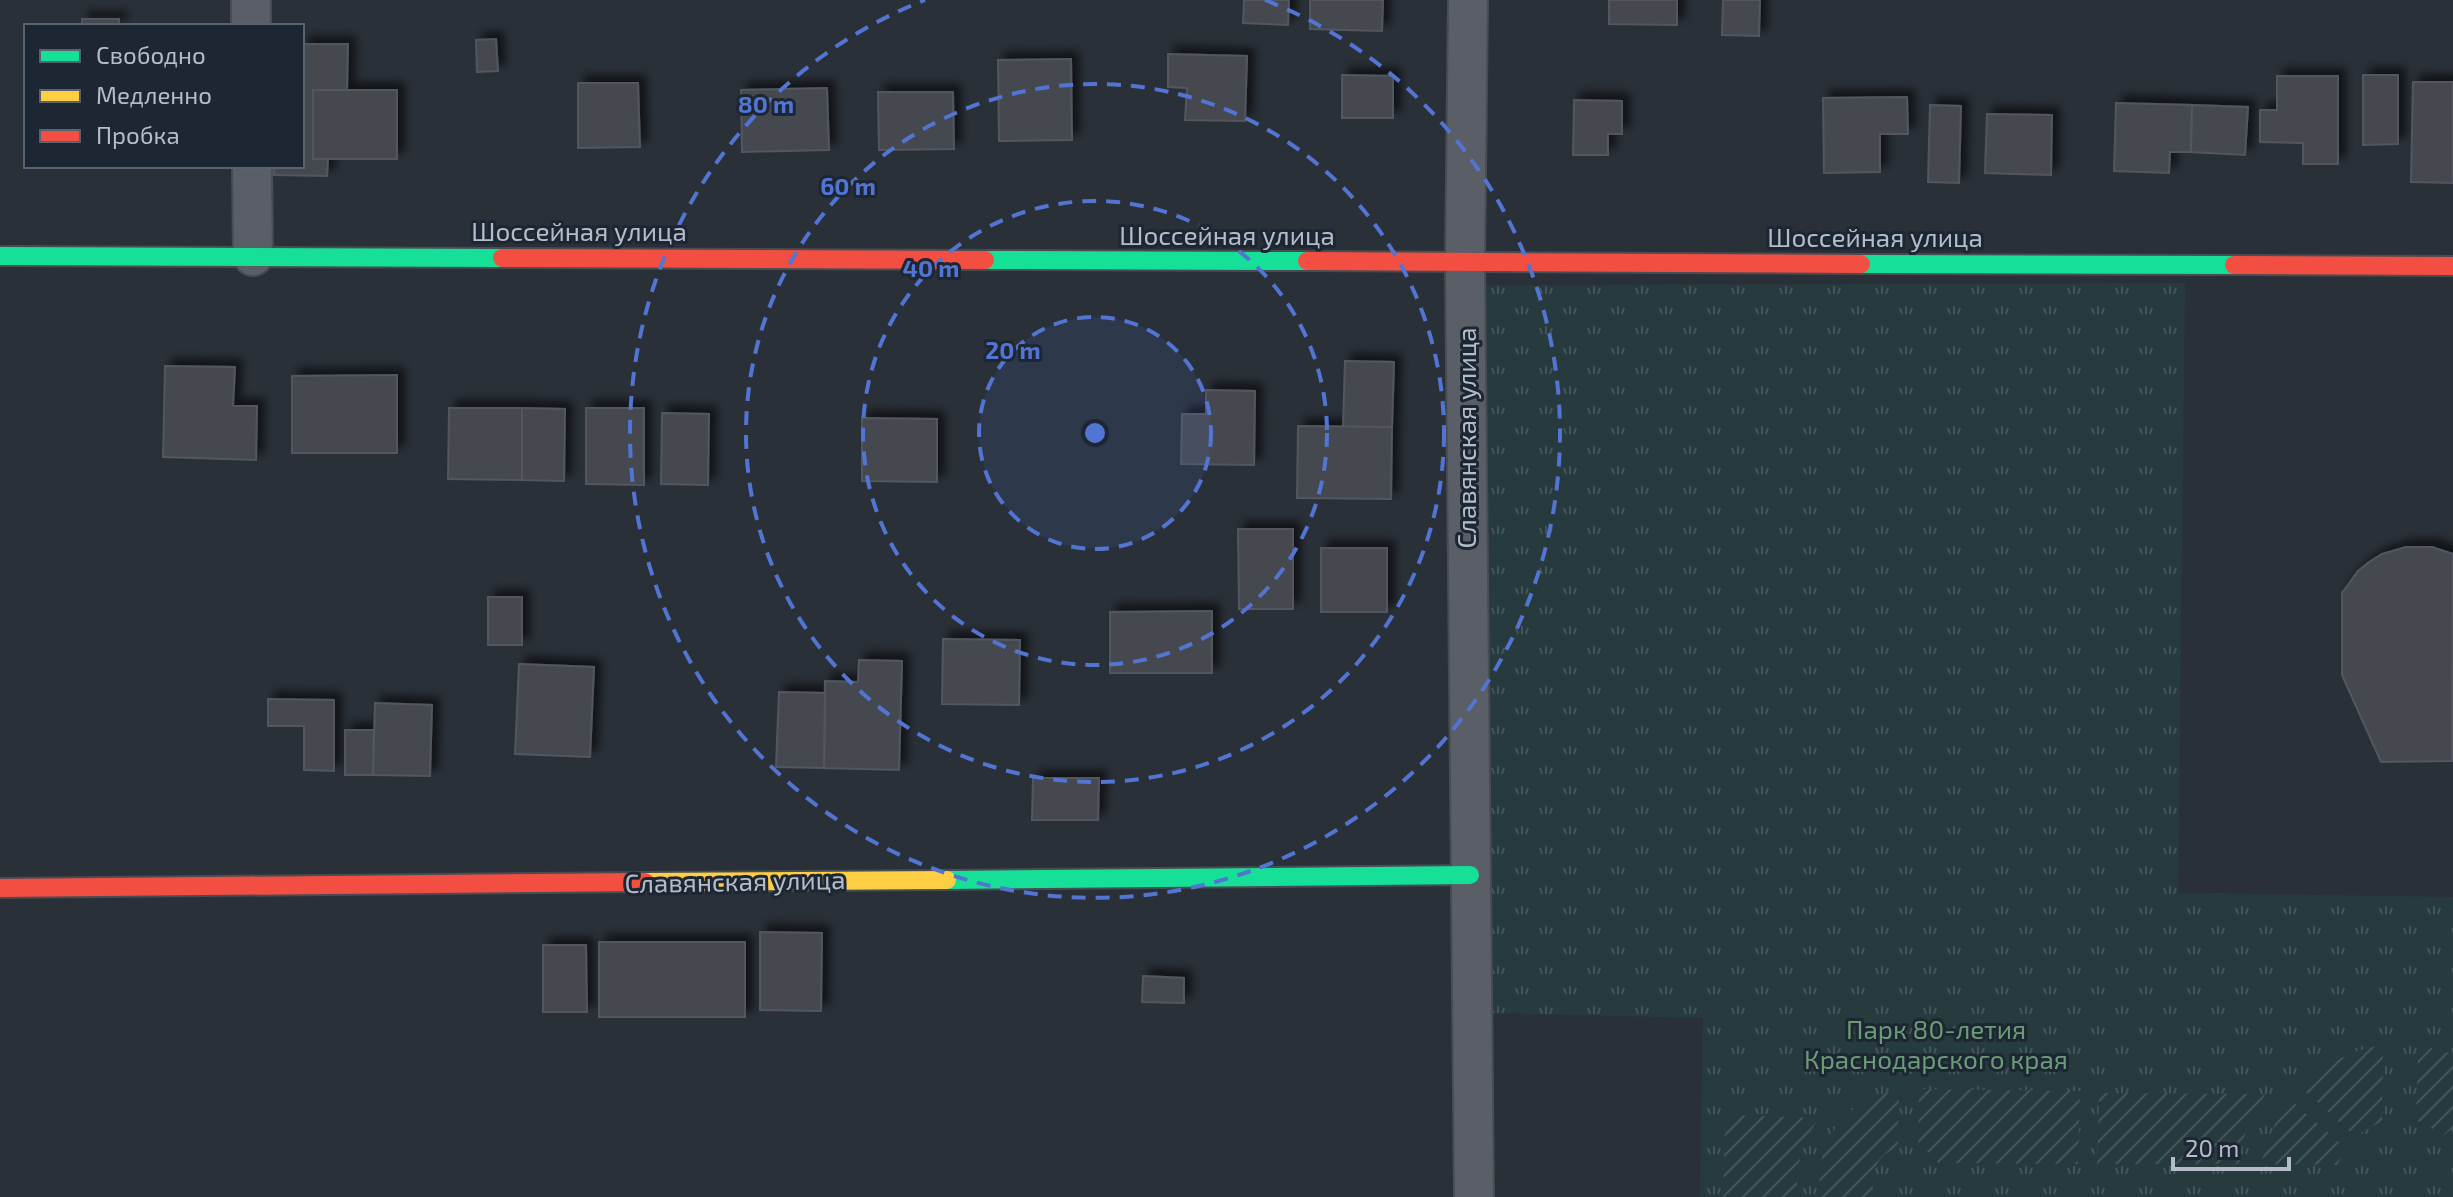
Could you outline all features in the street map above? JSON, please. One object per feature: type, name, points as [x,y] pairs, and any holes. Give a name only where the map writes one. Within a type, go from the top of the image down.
[{"type":"street","points":[[251,0],[251,24]]},
{"type":"street","name":"Славянская улица","points":[[1468,0],[1465,263],[1474,1197]]},
{"type":"street","points":[[252,168],[253,256]]},
{"type":"street","name":"Шоссейная улица","points":[[0,256],[2453,266]]},
{"type":"street","name":"Славянская улица","points":[[0,888],[1470,875]]},
{"type":"green space","name":"Парк 80-летия Краснодарского края","points":[[2185,283],[2178,893],[2453,897],[2453,1197],[1700,1197],[1703,1018],[1492,1013],[1481,285]]},
{"type":"green space","points":[[2383,1045],[2382,1121],[2355,1136],[2300,1087],[2338,1060]]},
{"type":"green space","points":[[2418,1045],[2453,1054],[2453,1128],[2444,1135],[2416,1120]]},
{"type":"green space","points":[[1919,1089],[2080,1091],[2078,1164],[1938,1163],[1918,1147]]},
{"type":"green space","points":[[1899,1091],[1898,1147],[1884,1155],[1876,1167],[1873,1174],[1875,1197],[1821,1197],[1822,1159],[1836,1127],[1848,1113],[1863,1103]]},
{"type":"green space","points":[[2099,1093],[2265,1094],[2243,1139],[2239,1164],[2097,1164]]},
{"type":"green space","points":[[2289,1099],[2346,1148],[2337,1165],[2261,1164],[2272,1130]]},
{"type":"green space","points":[[1725,1115],[1820,1118],[1808,1135],[1801,1155],[1798,1197],[1723,1197]]},
{"type":"building","points":[[1244,0],[1289,0],[1288,25],[1243,23]]},
{"type":"building","points":[[1310,0],[1383,0],[1382,31],[1310,29]]},
{"type":"building","points":[[1609,0],[1677,0],[1677,25],[1609,24]]},
{"type":"building","points":[[1723,0],[1760,0],[1759,36],[1722,35]]},
{"type":"building","points":[[82,19],[119,19],[119,24],[82,24]]},
{"type":"building","points":[[496,39],[498,71],[477,72],[476,40]]},
{"type":"building","points":[[304,44],[348,44],[347,90],[313,90],[313,159],[328,159],[327,176],[274,175],[274,168],[304,168]]},
{"type":"building","points":[[1168,54],[1247,56],[1245,121],[1185,120],[1187,88],[1168,87]]},
{"type":"building","points":[[1071,59],[1072,140],[999,141],[998,60]]},
{"type":"building","points":[[1342,75],[1393,76],[1393,118],[1342,118]]},
{"type":"building","points":[[2363,75],[2398,75],[2398,144],[2363,145]]},
{"type":"building","points":[[2277,76],[2338,76],[2338,164],[2303,164],[2303,143],[2260,142],[2260,110],[2277,110]]},
{"type":"building","points":[[2413,82],[2453,82],[2453,183],[2411,182]]},
{"type":"building","points":[[578,83],[638,83],[640,147],[578,148]]},
{"type":"building","points":[[827,88],[829,150],[742,152],[741,90]]},
{"type":"building","points":[[313,90],[397,90],[397,159],[313,159]]},
{"type":"building","points":[[878,92],[953,92],[954,149],[879,150]]},
{"type":"building","points":[[1907,97],[1908,134],[1880,134],[1880,172],[1824,173],[1823,98]]},
{"type":"building","points":[[1574,100],[1622,101],[1622,134],[1608,134],[1608,155],[1573,155]]},
{"type":"building","points":[[2116,103],[2192,105],[2191,152],[2170,152],[2169,173],[2114,171]]},
{"type":"building","points":[[1930,105],[1961,106],[1959,183],[1928,182]]},
{"type":"building","points":[[2192,105],[2248,107],[2245,155],[2191,152]]},
{"type":"building","points":[[1987,114],[2052,115],[2051,175],[1985,173]]},
{"type":"building","points":[[1345,361],[1394,362],[1392,427],[1343,427]]},
{"type":"building","points":[[165,366],[235,367],[233,406],[257,406],[256,460],[163,457]]},
{"type":"building","points":[[397,375],[397,453],[292,453],[292,376]]},
{"type":"building","points":[[1206,390],[1255,391],[1254,465],[1181,464],[1182,414],[1206,414]]},
{"type":"building","points":[[449,408],[522,408],[522,480],[448,479]]},
{"type":"building","points":[[522,408],[565,409],[564,481],[522,480]]},
{"type":"building","points":[[586,408],[644,408],[644,485],[586,484]]},
{"type":"building","points":[[662,413],[709,414],[708,485],[661,484]]},
{"type":"building","points":[[862,418],[937,419],[937,482],[862,481]]},
{"type":"building","points":[[1298,426],[1392,427],[1391,499],[1297,498]]},
{"type":"building","points":[[1238,529],[1293,529],[1293,609],[1239,609]]},
{"type":"building","points":[[2406,547],[2432,547],[2453,554],[2452,761],[2381,762],[2342,675],[2342,593],[2369,562],[2382,554]]},
{"type":"building","points":[[1321,548],[1387,548],[1387,612],[1321,612]]},
{"type":"building","points":[[488,597],[522,597],[522,645],[488,645]]},
{"type":"building","points":[[1212,611],[1212,673],[1110,673],[1110,612]]},
{"type":"building","points":[[943,639],[1020,640],[1019,705],[942,704]]},
{"type":"building","points":[[859,660],[902,661],[899,770],[824,768],[825,681],[858,682]]},
{"type":"building","points":[[519,664],[594,667],[590,757],[515,754]]},
{"type":"building","points":[[779,692],[825,693],[824,768],[776,767]]},
{"type":"building","points":[[268,699],[334,700],[334,771],[304,770],[304,726],[268,726]]},
{"type":"building","points":[[375,703],[432,705],[430,776],[373,775]]},
{"type":"building","points":[[345,730],[374,730],[373,775],[345,775]]},
{"type":"building","points":[[1033,778],[1099,778],[1098,820],[1032,820]]},
{"type":"building","points":[[760,932],[822,933],[821,1011],[760,1010]]},
{"type":"building","points":[[599,942],[745,942],[745,1017],[599,1017]]},
{"type":"building","points":[[543,945],[586,945],[587,1012],[543,1012]]},
{"type":"building","points":[[1143,976],[1184,978],[1184,1003],[1142,1002]]},
{"type":"traffic: fast","points":[[0,256],[502,258]]},
{"type":"traffic: fast","points":[[985,260],[1307,261]]},
{"type":"traffic: fast","points":[[1861,264],[2234,265]]},
{"type":"traffic: fast","points":[[947,880],[1470,875]]},
{"type":"traffic: slow","points":[[645,882],[947,880]]},
{"type":"traffic: jam","points":[[502,258],[985,260]]},
{"type":"traffic: jam","points":[[1307,261],[1861,264]]},
{"type":"traffic: jam","points":[[2234,265],[2453,266]]},
{"type":"traffic: jam","points":[[0,888],[645,882]]}]
